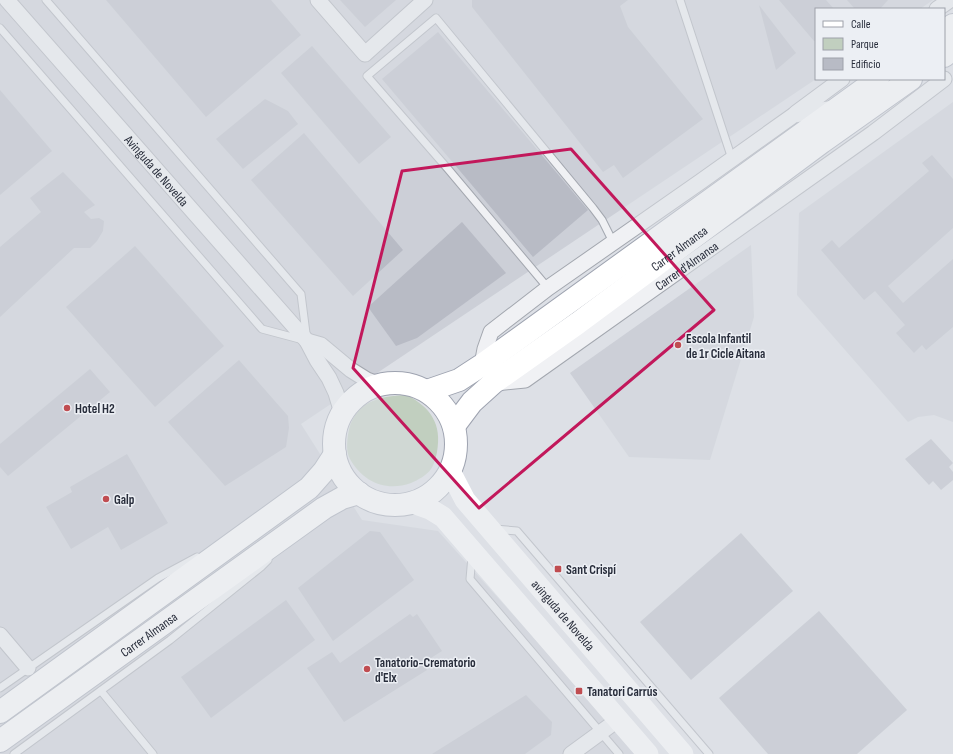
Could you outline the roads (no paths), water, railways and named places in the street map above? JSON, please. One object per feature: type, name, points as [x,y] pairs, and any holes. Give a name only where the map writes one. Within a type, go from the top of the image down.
[{"type":"main road","points":[[945,31],[953,25]]},
{"type":"main road","points":[[945,55],[953,49]]},
{"type":"main road","name":"Carrer d'Almansa","points":[[427,391],[459,380],[488,374],[877,80]]},
{"type":"main road","name":"Carrer Almansa","points":[[454,426],[472,402],[488,374],[578,323],[822,142],[910,80]]},
{"type":"main road","points":[[387,383],[403,383],[416,386],[427,391],[442,404],[451,417],[454,426],[457,439],[456,455],[450,471],[443,483],[434,492],[413,503],[397,505],[382,504],[370,500],[352,488],[339,468],[335,454],[334,442],[335,430],[342,413],[357,396],[373,387],[387,383]]},
{"type":"main road","name":"Carrer Almansa","points":[[0,712],[309,488],[335,454]]},
{"type":"main road","name":"avinguda de Novelda","points":[[450,471],[464,500],[682,754]]},
{"type":"main road","name":"Carrer Almansa","points":[[0,741],[324,508],[342,498],[359,493]]},
{"type":"main road","name":"avinguda de Novelda","points":[[413,503],[430,509],[443,517],[648,754]]},
{"type":"street","name":"Avinguda de Novelda","points":[[7,0],[307,341],[329,378],[336,393],[342,413]]},
{"type":"street","points":[[318,0],[364,54],[425,0]]},
{"type":"street","name":"Carrer d'Almansa","points":[[945,78],[953,72]]},
{"type":"street","name":"Carrer d'Almansa","points":[[841,80],[794,115],[548,288],[491,332],[485,349],[488,374],[525,380],[873,133],[943,80]]},
{"type":"street","name":"Carrer d'Almansa","points":[[794,115],[839,108]]},
{"type":"street","name":"Carrer d'Almansa","points":[[822,142],[873,133]]},
{"type":"street","name":"Avinguda de Novelda","points":[[307,341],[320,345],[351,370],[367,380],[380,385]]},
{"type":"street","points":[[0,635],[28,668]]},
{"type":"street","points":[[571,754],[619,719]]},
{"type":"lane","points":[[0,28],[262,329],[307,341],[301,294],[46,0]]},
{"type":"lane","points":[[680,0],[732,159]]},
{"type":"lane","points":[[548,288],[448,169],[367,76],[436,18],[593,208],[602,220],[613,242]]},
{"type":"lane","name":"Carrer Almansa","points":[[0,688],[158,578],[259,524]]},
{"type":"lane","name":"Carrer Almansa","points":[[14,754],[170,640],[261,567],[297,528]]},
{"type":"lane","points":[[489,528],[517,531],[708,754]]},
{"type":"lane","points":[[472,552],[470,579],[619,754]]},
{"type":"lane","points":[[101,691],[153,754]]},
{"type":"place","name":"Escola Infantil de 1r Cicle Aitana","points":[[678,345]]},
{"type":"place","name":"Hotel H2","points":[[67,408]]},
{"type":"place","name":"Galp","points":[[106,499]]},
{"type":"place","name":"Sant Crispí","points":[[558,569]]},
{"type":"place","name":"Tanatorio-Crematorio d'Elx","points":[[367,669]]},
{"type":"place","name":"Tanatori Carrús","points":[[579,691]]}]
